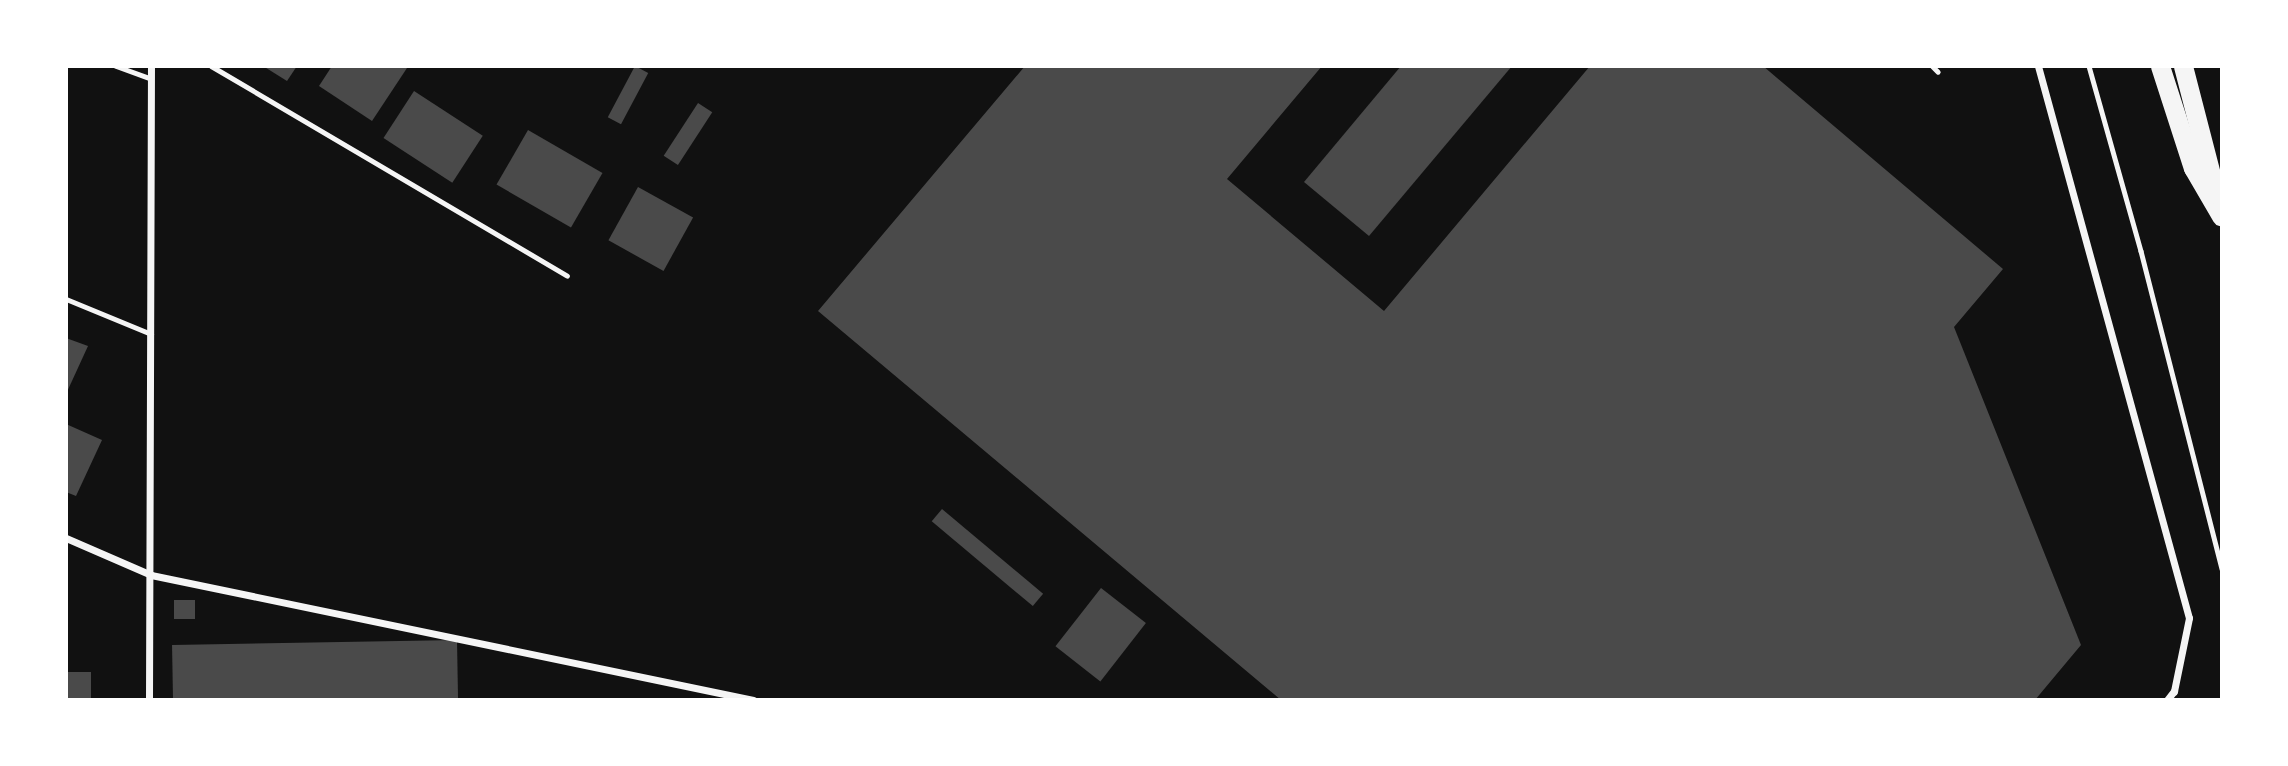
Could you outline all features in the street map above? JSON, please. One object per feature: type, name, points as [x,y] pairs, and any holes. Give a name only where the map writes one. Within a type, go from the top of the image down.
[{"type":"highway","points":[[2160,66],[2193,169],[2221,217]]},
{"type":"highway","points":[[2183,66],[2221,217]]},
{"type":"street","points":[[149,699],[151,66]]},
{"type":"street","points":[[2038,66],[2189,618],[2174,691],[2167,699]]},
{"type":"street","points":[[66,538],[151,575],[753,699]]},
{"type":"lane","points":[[116,66],[151,79]]},
{"type":"lane","points":[[211,66],[567,276]]},
{"type":"lane","points":[[1932,66],[1938,72]]},
{"type":"lane","points":[[66,299],[151,334]]},
{"type":"path","points":[[2089,66],[2141,251],[2221,569]]},
{"type":"building","points":[[263,66],[297,66],[287,81]]},
{"type":"building","points":[[332,66],[407,68],[372,121],[319,86]]},
{"type":"building","points":[[635,66],[648,73],[621,124],[608,117]]},
{"type":"building","points":[[1025,66],[1322,66],[1227,179],[1384,311],[1590,66],[1763,66],[2003,269],[1954,327],[2081,645],[2035,700],[1281,700],[818,311]]},
{"type":"building","points":[[1401,66],[1512,66],[1369,236],[1304,182]]},
{"type":"building","points":[[414,91],[483,136],[452,183],[384,138]]},
{"type":"building","points":[[698,103],[712,112],[678,165],[664,156]]},
{"type":"building","points":[[528,130],[602,173],[571,228],[496,185]]},
{"type":"building","points":[[638,187],[693,218],[664,271],[608,240]]},
{"type":"building","points":[[66,338],[88,346],[66,394]]},
{"type":"building","points":[[66,424],[102,440],[76,496],[66,492]]},
{"type":"building","points":[[942,509],[1043,594],[1033,606],[932,521]]},
{"type":"building","points":[[1101,588],[1146,623],[1100,681],[1055,646]]},
{"type":"building","points":[[174,600],[195,600],[195,619],[174,619]]},
{"type":"building","points":[[457,640],[458,700],[173,700],[172,645]]},
{"type":"building","points":[[66,672],[91,672],[91,700],[66,700]]}]
